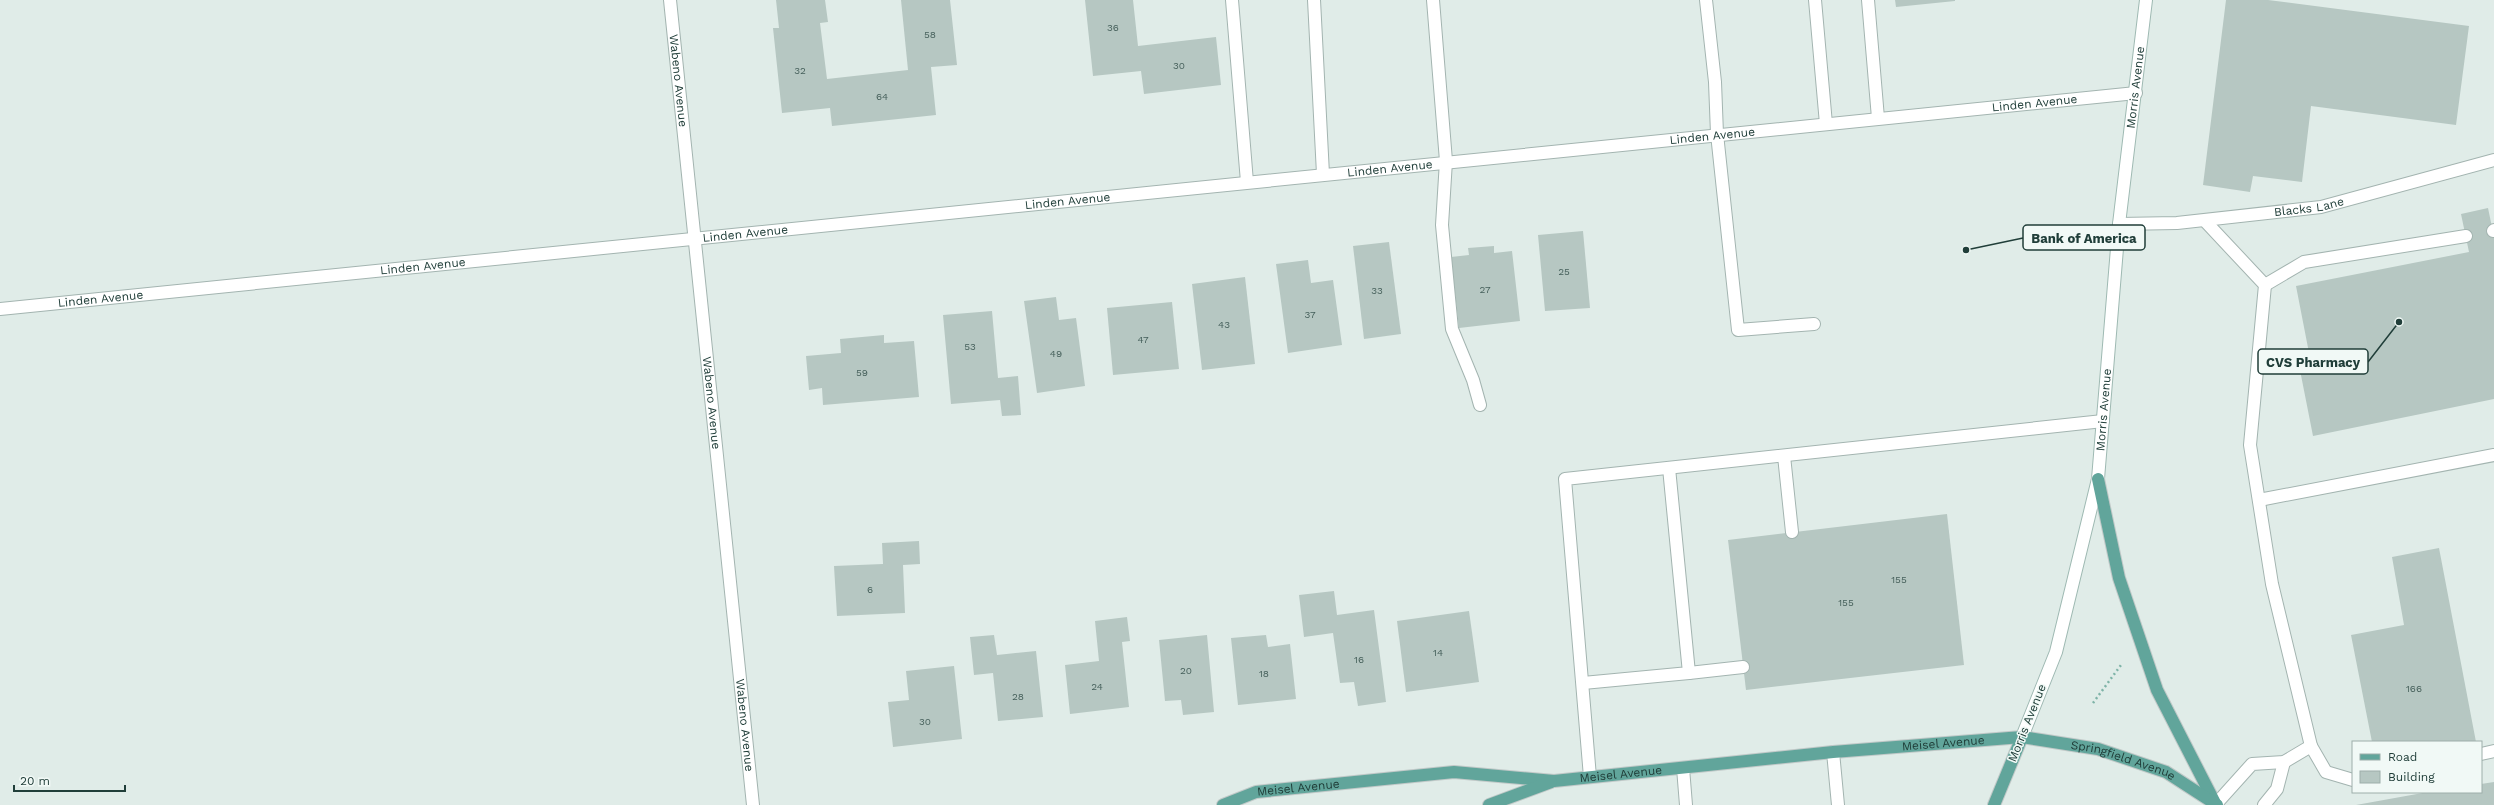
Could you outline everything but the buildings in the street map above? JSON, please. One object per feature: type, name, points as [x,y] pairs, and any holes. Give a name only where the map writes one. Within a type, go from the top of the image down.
[{"type":"main road","points":[[2098,479],[2119,578],[2157,690],[2216,805]]},
{"type":"main road","name":"Meisel Avenue","points":[[1223,805],[1256,792],[1454,772],[1554,781],[1833,752],[2022,737]]},
{"type":"main road","name":"Springfield Avenue","points":[[2022,737],[2098,749],[2166,772],[2216,805]]},
{"type":"main road","name":"Morris Avenue","points":[[1994,805],[2022,737]]},
{"type":"main road","points":[[1489,805],[1554,781]]},
{"type":"street","name":"Wabeno Avenue","points":[[670,0],[696,239],[753,805]]},
{"type":"street","points":[[1232,0],[1247,182]]},
{"type":"street","points":[[1314,0],[1323,174]]},
{"type":"street","points":[[1433,0],[1446,162],[1442,195],[1442,225],[1452,329],[1480,405]]},
{"type":"street","points":[[1706,0],[1715,82],[1716,134],[1738,330],[1814,324]]},
{"type":"street","points":[[1815,0],[1826,124]]},
{"type":"street","points":[[1868,0],[1878,118]]},
{"type":"street","name":"Morris Avenue","points":[[2022,737],[2056,652],[2098,479],[2119,224],[2136,93],[2146,0]]},
{"type":"street","name":"Linden Avenue","points":[[0,309],[1716,134],[2136,93]]},
{"type":"street","name":"Blacks Lane","points":[[2119,224],[2204,221],[2321,207],[2494,160]]},
{"type":"street","points":[[2204,221],[2265,285],[2250,445],[2272,584],[2311,746],[2326,772],[2352,780]]},
{"type":"street","points":[[2265,285],[2304,262],[2466,236]]},
{"type":"street","points":[[1590,777],[1565,479],[2103,421]]},
{"type":"street","points":[[2259,500],[2494,455]]},
{"type":"street","points":[[1784,456],[1792,532]]},
{"type":"street","points":[[1668,468],[1689,673]]},
{"type":"street","points":[[1583,683],[1743,667]]},
{"type":"street","points":[[2216,805],[2252,764],[2284,762],[2311,746]]},
{"type":"street","points":[[2482,754],[2494,751]]},
{"type":"street","points":[[1833,752],[1838,805]]},
{"type":"street","points":[[2264,805],[2277,789],[2284,762]]},
{"type":"street","points":[[1682,768],[1686,805]]},
{"type":"path","points":[[2093,703],[2124,661]]},
{"type":"place","name":"Bank of America","points":[[1966,250]]},
{"type":"place","name":"CVS Pharmacy","points":[[2399,322]]}]
